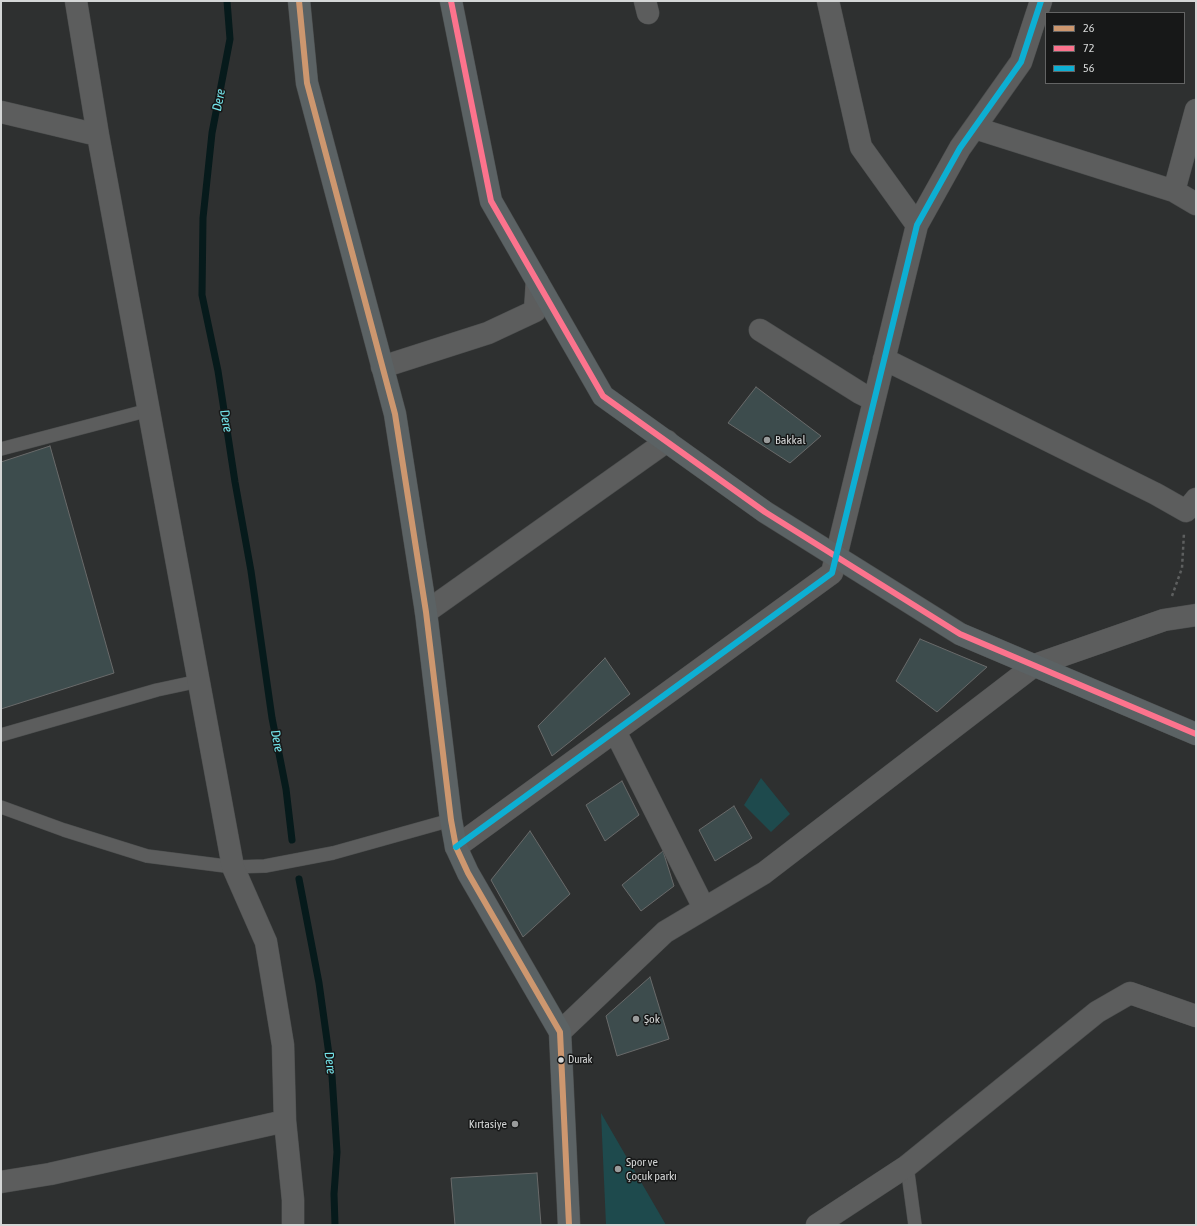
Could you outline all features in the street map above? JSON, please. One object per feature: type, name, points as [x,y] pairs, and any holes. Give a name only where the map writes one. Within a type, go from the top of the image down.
[{"type":"street","points":[[76,1],[98,135],[233,867],[266,942],[283,1045],[285,1121],[293,1200],[293,1225]]},
{"type":"street","points":[[299,1],[307,83],[395,414],[426,612],[451,820],[456,847],[468,873],[560,1032],[569,1225]]},
{"type":"street","points":[[451,1],[491,201],[603,396],[765,512],[960,634],[1196,734]]},
{"type":"street","points":[[828,1],[861,146],[916,225]]},
{"type":"street","points":[[456,847],[832,573],[916,225],[960,148],[1021,62],[1041,1]]},
{"type":"street","points":[[1174,191],[1196,110]]},
{"type":"street","points":[[1,112],[98,135]]},
{"type":"street","points":[[974,128],[1174,191],[1196,204]]},
{"type":"street","points":[[382,367],[488,333],[535,311],[536,281]]},
{"type":"street","points":[[760,330],[860,394],[874,400]]},
{"type":"street","points":[[884,359],[1149,490],[1191,505]]},
{"type":"street","points":[[426,612],[667,441]]},
{"type":"street","points":[[560,1032],[665,932],[764,873],[1035,665],[1164,620],[1196,616]]},
{"type":"street","points":[[620,741],[704,908]]},
{"type":"street","points":[[817,1225],[907,1166],[1097,1012],[1130,993],[1196,1016]]},
{"type":"street","points":[[1,1182],[50,1174],[285,1121]]},
{"type":"lane","points":[[1,449],[149,410]]},
{"type":"lane","points":[[1,735],[157,690],[199,681]]},
{"type":"lane","points":[[1,807],[64,830],[147,856],[233,867],[265,866],[333,853],[451,820]]},
{"type":"lane","points":[[907,1166],[915,1225]]},
{"type":"path","points":[[1164,620],[1182,568],[1191,505]]},
{"type":"shaded area","points":[[761,778],[790,814],[771,832],[744,805]]},
{"type":"shaded area","name":"Spor ve Çoçuk parkı","points":[[601,1113],[666,1225],[606,1225]]},
{"type":"building","points":[[756,387],[821,436],[790,463],[728,423]]},
{"type":"building","points":[[50,446],[114,673],[1,709],[1,462]]},
{"type":"building","points":[[920,639],[987,667],[937,712],[896,681]]},
{"type":"building","points":[[605,658],[630,694],[552,756],[538,726]]},
{"type":"building","points":[[622,781],[639,815],[605,841],[586,805]]},
{"type":"building","points":[[734,806],[752,838],[715,861],[699,830]]},
{"type":"building","points":[[530,831],[570,894],[523,937],[491,880]]},
{"type":"building","points":[[663,851],[674,886],[641,911],[622,885]]},
{"type":"building","points":[[650,977],[669,1039],[617,1056],[606,1016]]},
{"type":"building","points":[[537,1173],[541,1225],[455,1225],[451,1178]]},
{"type":"waterway","name":"Dere","points":[[227,1],[230,39],[212,133],[203,218],[202,295],[218,371],[235,482],[251,571],[272,718],[286,789],[292,840]]},
{"type":"waterway","name":"Dere","points":[[299,879],[319,983],[332,1076],[337,1152],[334,1194],[335,1225]]},
{"type":"transit line","name":"26","points":[[299,1],[307,83],[395,414],[426,612],[451,820],[456,847],[468,873],[560,1032],[569,1225]]},
{"type":"transit line","name":"72","points":[[451,1],[491,201],[603,396],[765,512],[960,634],[1196,734]]},
{"type":"transit line","name":"56","points":[[456,847],[832,573],[917,225],[960,148],[1021,62],[1041,1]]},
{"type":"place","name":"Bakkal","points":[[767,440]]},
{"type":"place","name":"Şok","points":[[636,1019]]},
{"type":"place","name":"Durak","points":[[561,1060]]},
{"type":"place","name":"Kırtasiye","points":[[515,1124]]},
{"type":"place","name":"Spor ve Çoçuk parkı","points":[[618,1169]]}]
